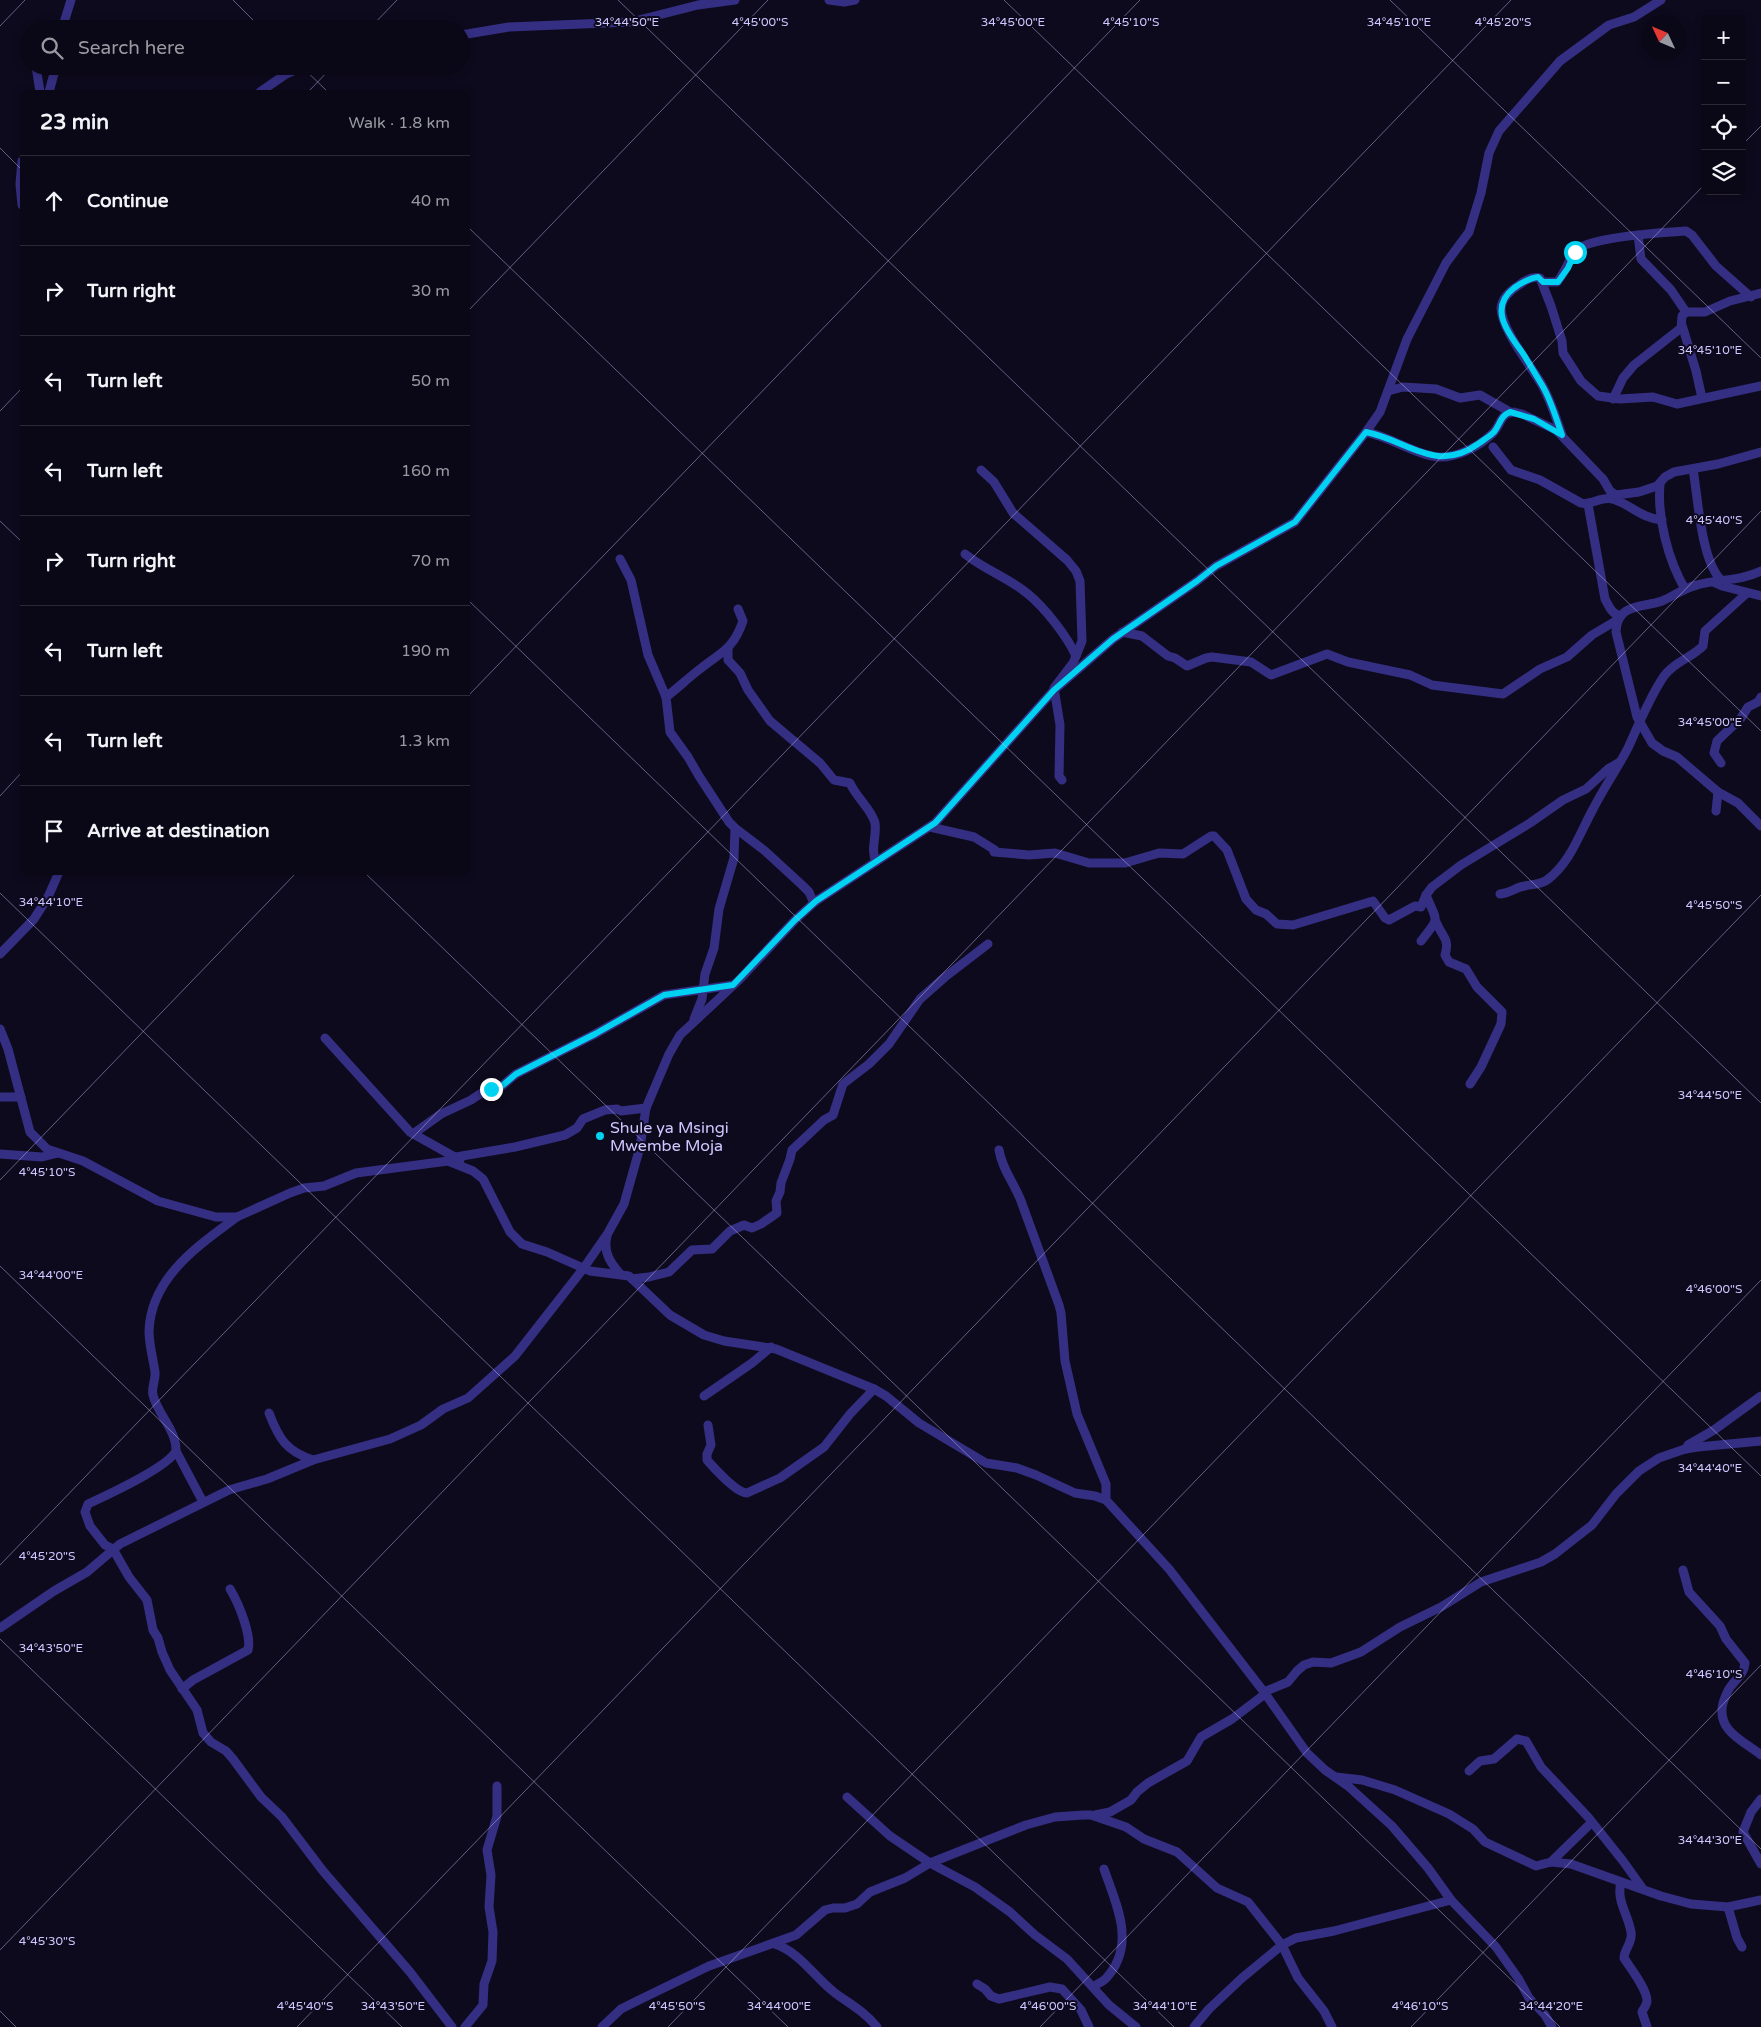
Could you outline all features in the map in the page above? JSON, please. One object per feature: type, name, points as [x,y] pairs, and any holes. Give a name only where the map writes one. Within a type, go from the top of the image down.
[{"type":"street","points":[[65,20],[71,0]]},
{"type":"street","points":[[470,34],[509,27],[631,22],[698,5],[734,0]]},
{"type":"street","points":[[829,0],[844,2],[855,0]]},
{"type":"street","points":[[1054,690],[1122,632],[1216,566],[1295,522],[1380,412],[1407,339],[1446,263],[1468,232],[1481,193],[1489,153],[1499,131],[1560,61],[1610,25],[1634,17],[1661,0]]},
{"type":"street","points":[[37,75],[40,90]]},
{"type":"street","points":[[50,90],[54,75]]},
{"type":"street","points":[[263,90],[285,75]]},
{"type":"street","points":[[1543,282],[1558,282],[1568,268],[1572,255],[1580,247],[1617,238],[1688,232],[1716,266],[1751,297]]},
{"type":"street","points":[[1638,236],[1641,258],[1671,290],[1686,312]]},
{"type":"street","points":[[1562,435],[1546,392],[1530,364],[1508,333],[1502,315],[1501,308],[1504,299],[1513,289],[1535,277],[1540,278],[1543,282],[1562,341],[1562,350],[1567,360],[1581,381],[1594,394],[1613,399],[1653,397],[1677,404],[1761,386]]},
{"type":"street","points":[[1702,398],[1682,326],[1682,316],[1686,312],[1705,312],[1730,301],[1761,294]]},
{"type":"street","points":[[1613,399],[1623,378],[1634,365],[1682,326]]},
{"type":"street","points":[[1388,391],[1403,388],[1436,389],[1460,398],[1480,395],[1510,412],[1534,419],[1562,435],[1604,480],[1613,494],[1639,492],[1657,486],[1665,477],[1674,472],[1731,461],[1761,452]]},
{"type":"street","points":[[1366,432],[1386,437],[1431,456],[1440,457],[1455,454],[1475,446],[1494,432],[1502,417],[1510,412]]},
{"type":"street","points":[[1493,447],[1511,470],[1528,474],[1576,501],[1588,504],[1601,499],[1612,499],[1648,518],[1662,520]]},
{"type":"street","points":[[1693,469],[1706,552],[1712,568],[1722,581]]},
{"type":"street","points":[[0,1628],[54,1591],[87,1572],[113,1549],[203,1502],[229,1490],[267,1479],[314,1460],[390,1439],[421,1425],[443,1410],[463,1402],[515,1356],[583,1269],[608,1233],[624,1204],[640,1147],[646,1108],[673,1046],[693,1022],[733,985],[795,920],[816,901],[930,827],[987,767],[1054,690],[1073,663],[1082,642],[1080,581],[1076,571],[1067,560],[1013,513],[994,482],[981,470]]},
{"type":"street","points":[[1660,484],[1659,502],[1668,551],[1685,589]]},
{"type":"street","points":[[1588,504],[1605,599],[1612,612],[1620,617]]},
{"type":"street","points":[[965,554],[985,569],[1027,593],[1054,624],[1076,656]]},
{"type":"street","points":[[620,559],[631,580],[648,655],[666,697],[670,732],[688,756],[717,805],[735,828],[766,851],[809,892],[812,901],[816,901]]},
{"type":"street","points":[[1122,632],[1142,636],[1160,650],[1187,666],[1212,657],[1251,662],[1271,675],[1327,654],[1348,662],[1410,675],[1432,685],[1503,694],[1540,669],[1567,657],[1592,635],[1635,607],[1664,600],[1685,589],[1712,582],[1746,577],[1761,571]]},
{"type":"street","points":[[1712,582],[1761,596]]},
{"type":"street","points":[[1500,894],[1510,893],[1523,886],[1545,882],[1562,866],[1577,843],[1592,810],[1620,762],[1660,683],[1669,670],[1703,646],[1705,632],[1747,593]]},
{"type":"street","points":[[666,697],[728,648],[743,621],[738,609]]},
{"type":"street","points":[[1620,617],[1617,624],[1618,643],[1639,722],[1647,736],[1655,746],[1680,759],[1718,792],[1738,803],[1761,826]]},
{"type":"street","points":[[728,648],[727,656],[730,662],[740,673],[748,690],[770,721],[820,763],[834,780],[850,783],[874,823],[873,855],[876,862]]},
{"type":"street","points":[[711,663],[730,662]]},
{"type":"street","points":[[1054,690],[1060,725],[1060,776],[1062,780]]},
{"type":"street","points":[[1721,763],[1714,753],[1717,741],[1748,707],[1758,702],[1761,697]]},
{"type":"street","points":[[930,827],[974,837],[995,851],[1029,855],[1055,853],[1089,863],[1125,863],[1159,853],[1183,854],[1211,836],[1214,836],[1227,850],[1246,899],[1256,910],[1266,914],[1278,924],[1294,925],[1373,901],[1385,918],[1389,920],[1415,906],[1420,907],[1432,887],[1461,865],[1530,823],[1562,800],[1586,789],[1608,768],[1620,762]]},
{"type":"street","points":[[1716,812],[1718,792]]},
{"type":"street","points":[[693,1022],[702,1000],[705,974],[716,942],[722,897],[734,858],[735,828]]},
{"type":"street","points":[[0,954],[34,919],[48,897],[58,875]]},
{"type":"street","points":[[1426,896],[1436,922],[1445,936],[1448,945],[1445,955],[1448,960],[1466,969],[1477,987],[1502,1012],[1501,1024],[1481,1067],[1470,1084]]},
{"type":"street","points":[[1421,940],[1436,922]]},
{"type":"street","points":[[325,1038],[413,1134],[456,1157],[483,1179],[510,1232],[517,1240],[583,1269],[620,1274],[632,1278],[649,1277],[670,1272],[692,1250],[712,1248],[731,1230],[744,1225],[752,1228],[776,1214],[776,1201],[792,1150],[824,1120],[833,1115],[843,1084],[869,1064],[889,1044],[920,999],[988,944]]},
{"type":"street","points":[[413,1134],[441,1114],[471,1100],[486,1090],[497,1090],[516,1074],[595,1034],[664,995],[733,985]]},
{"type":"street","points":[[0,1029],[8,1049],[33,1136],[46,1149],[83,1161],[158,1201],[216,1217],[236,1216]]},
{"type":"street","points":[[0,1097],[21,1097]]},
{"type":"street","points":[[456,1157],[515,1148],[565,1136],[577,1128],[583,1119],[605,1110],[617,1109],[621,1111],[646,1108]]},
{"type":"street","points":[[999,1150],[1001,1164],[1021,1201],[1059,1305],[1065,1361],[1077,1414],[1106,1484],[1106,1500]]},
{"type":"street","points":[[0,1154],[42,1157],[58,1154]]},
{"type":"street","points":[[203,1502],[176,1451],[174,1440],[152,1392],[155,1377],[149,1330],[153,1311],[162,1287],[176,1266],[236,1216],[304,1188],[324,1186],[356,1173],[442,1161],[452,1162],[473,1171]]},
{"type":"street","points":[[608,1233],[606,1241],[607,1253],[610,1263],[620,1274]]},
{"type":"street","points":[[632,1278],[670,1315],[704,1334],[724,1341],[770,1347],[886,1396],[919,1423],[986,1463],[1017,1468],[1075,1493],[1106,1500],[1169,1569],[1264,1693],[1307,1753],[1392,1826],[1428,1868],[1451,1900],[1502,1955],[1529,1998],[1545,2015],[1552,2027]]},
{"type":"street","points":[[704,1396],[752,1363],[770,1347]]},
{"type":"street","points":[[708,1425],[711,1445],[707,1454],[707,1460],[740,1491],[747,1493],[780,1478],[824,1447],[850,1414],[874,1390]]},
{"type":"street","points":[[1686,1449],[1688,1444],[1714,1430],[1761,1396]]},
{"type":"street","points":[[269,1413],[278,1435],[286,1447],[314,1460]]},
{"type":"street","points":[[602,2027],[621,2009],[639,2000],[709,1966],[776,1944],[796,1935],[825,1910],[845,1908],[857,1904],[870,1892],[905,1878],[930,1863],[1026,1825],[1055,1817],[1110,1812],[1131,1800],[1140,1788],[1187,1761],[1201,1737],[1232,1719],[1264,1693],[1288,1682],[1297,1670],[1304,1665],[1313,1662],[1331,1663],[1361,1652],[1400,1627],[1441,1607],[1481,1582],[1541,1562],[1555,1554],[1592,1525],[1616,1494],[1639,1471],[1659,1458],[1686,1449],[1761,1441]]},
{"type":"street","points":[[176,1451],[168,1461],[107,1496],[88,1504],[85,1512],[90,1526],[105,1545],[113,1549],[129,1577],[146,1600],[153,1630],[158,1638],[162,1652],[196,1710],[203,1733],[233,1759],[261,1797],[282,1817],[323,1871],[410,1972],[452,2027]]},
{"type":"street","points":[[1683,1570],[1689,1592],[1720,1626],[1726,1639],[1745,1664],[1742,1674],[1726,1693],[1722,1708],[1724,1723],[1736,1738],[1761,1755]]},
{"type":"street","points":[[182,1689],[193,1680],[242,1655],[249,1648],[244,1621],[237,1600],[230,1589]]},
{"type":"street","points":[[1469,1771],[1480,1761],[1494,1759],[1517,1740],[1524,1740],[1529,1744],[1541,1766],[1580,1808],[1623,1860],[1643,1889]]},
{"type":"street","points":[[1335,1777],[1362,1780],[1396,1790],[1449,1814],[1473,1829],[1485,1842],[1531,1864],[1545,1865],[1551,1862],[1591,1823]]},
{"type":"street","points":[[465,2027],[483,2005],[484,1984],[493,1955],[493,1932],[489,1907],[491,1875],[487,1850],[497,1816],[497,1786]]},
{"type":"street","points":[[847,1796],[890,1836],[930,1863],[965,1881],[1010,1912],[1067,1960],[1109,2005],[1136,2027]]},
{"type":"street","points":[[1761,1799],[1751,1812],[1743,1832],[1761,1864]]},
{"type":"street","points":[[1091,1815],[1126,1827],[1144,1839],[1177,1852],[1217,1888],[1248,1902],[1282,1945],[1298,1978],[1324,2011],[1332,2026]]},
{"type":"street","points":[[1551,1862],[1571,1864],[1662,1896],[1691,1904],[1728,1907],[1761,1900]]},
{"type":"street","points":[[1093,1987],[1104,1981],[1114,1969],[1121,1950],[1123,1933],[1121,1918],[1104,1869]]},
{"type":"street","points":[[1621,1882],[1618,1895],[1631,1932],[1631,1942],[1624,1958],[1638,1980],[1646,1999],[1647,2003],[1642,2012],[1647,2027]]},
{"type":"street","points":[[1194,2027],[1209,2009],[1236,1984],[1282,1945],[1296,1938],[1340,1929],[1451,1900]]},
{"type":"street","points":[[1728,1907],[1737,1938],[1742,1947]]},
{"type":"street","points":[[776,1944],[787,1949],[803,1961],[829,1988],[857,2008],[877,2027]]},
{"type":"street","points":[[977,1984],[999,2000],[1050,1987],[1062,1989],[1082,2010],[1089,2027]]},
{"type":"place","name":"Shule ya Msingi Mwembe Moja","points":[[600,1136]]},
{"type":"route","points":[[491,1089],[497,1090],[512,1076],[642,1009],[664,995],[733,985],[795,920],[816,901],[935,823],[1054,690],[1113,639],[1216,566],[1295,522],[1366,432],[1378,434],[1435,457],[1455,454],[1475,446],[1494,432],[1502,417],[1510,412],[1534,419],[1562,435],[1542,386],[1530,364],[1508,333],[1501,308],[1508,294],[1530,278],[1538,277],[1543,282],[1558,282],[1568,268],[1572,255],[1575,252]]}]
